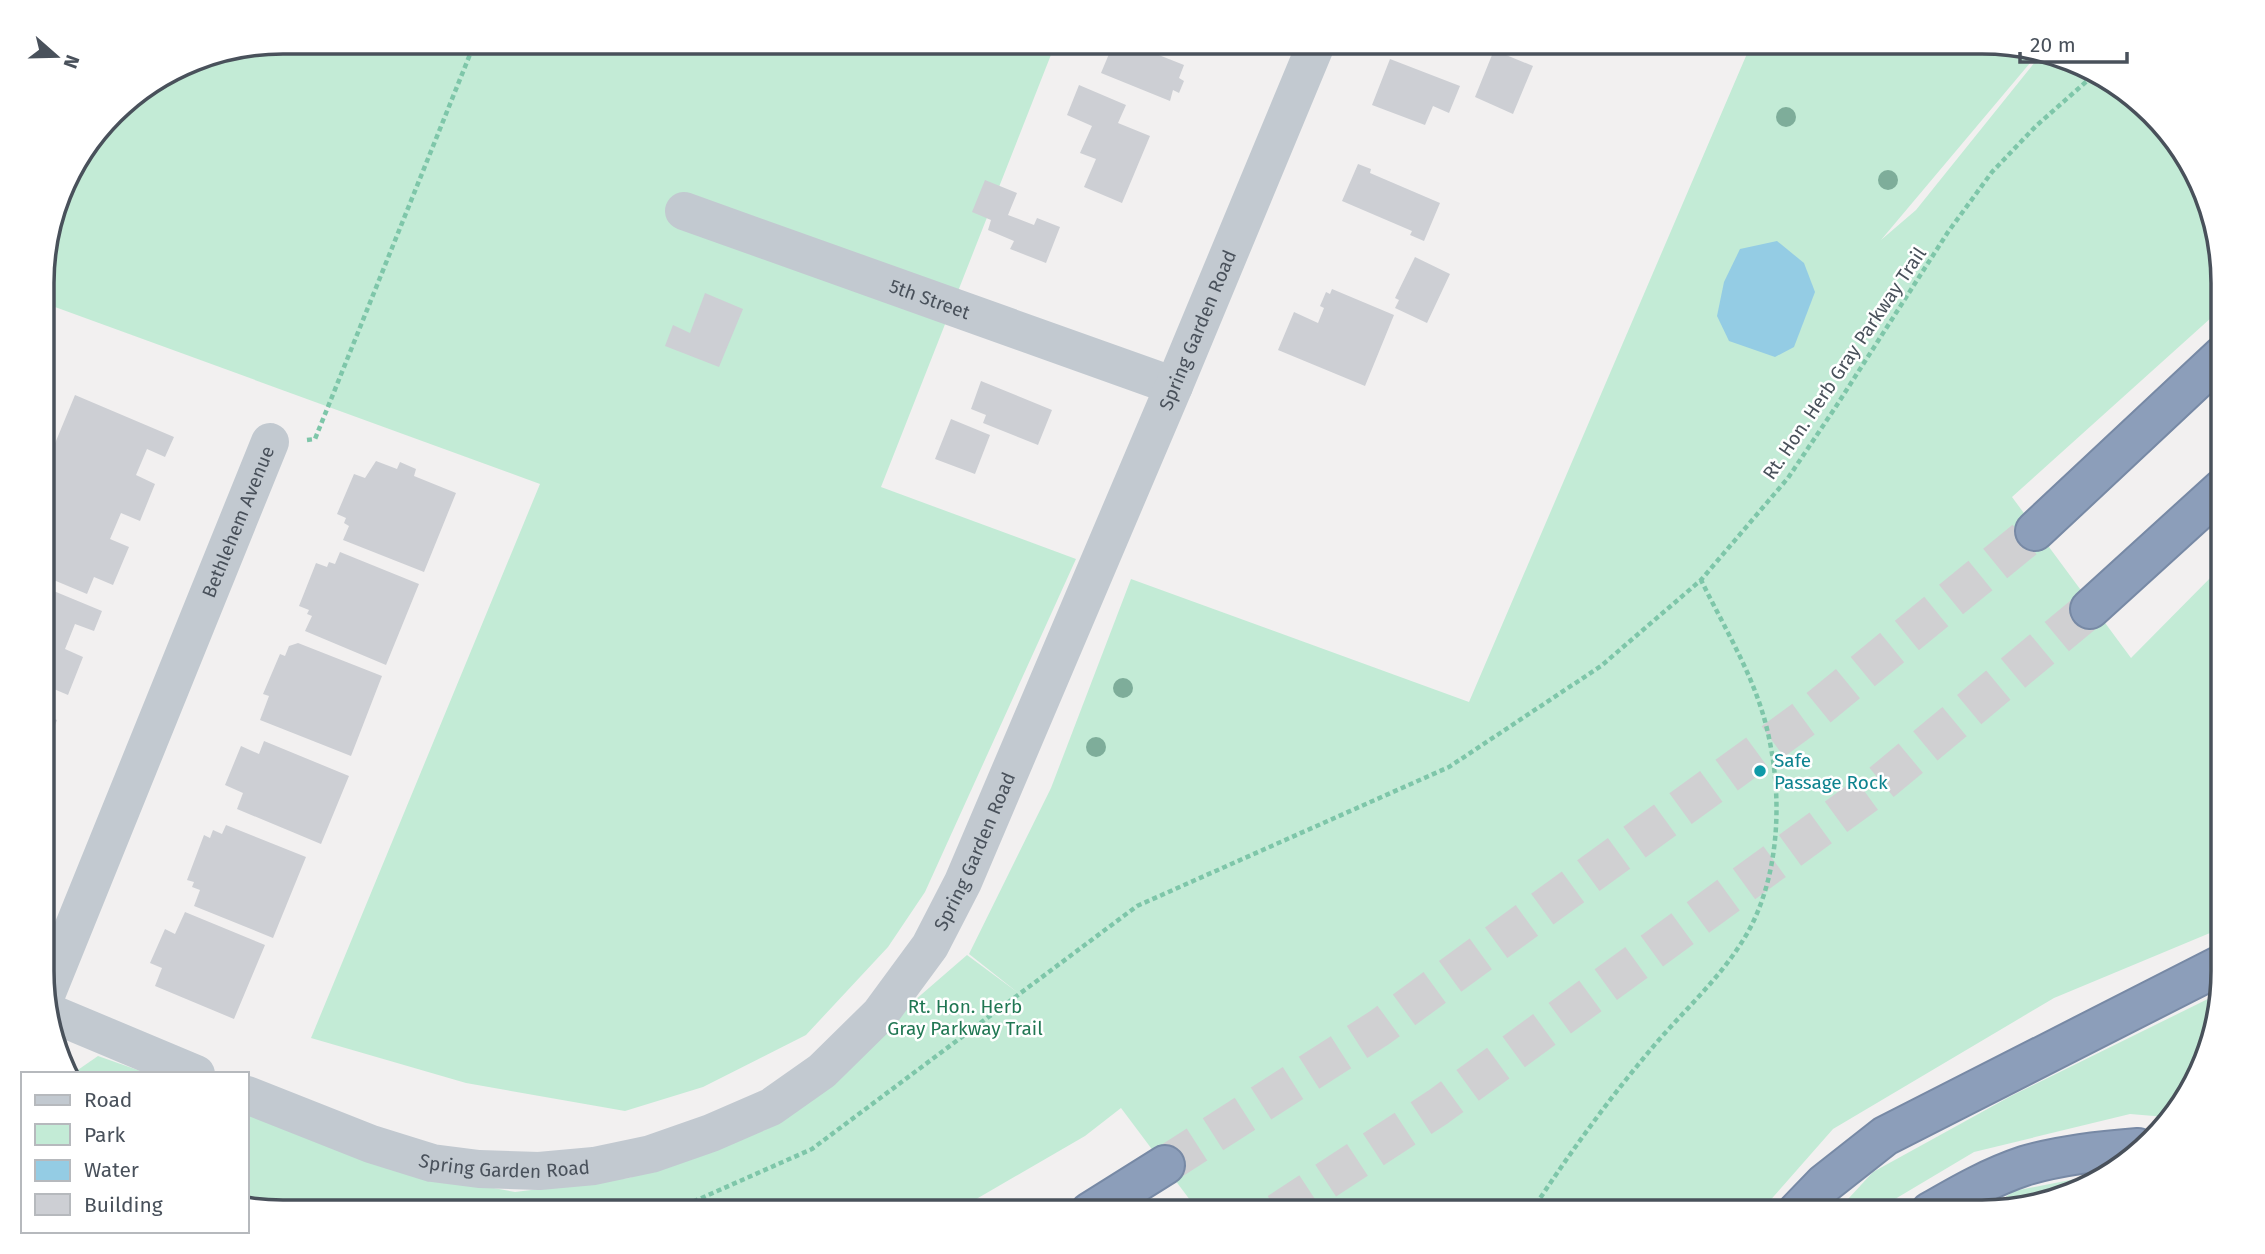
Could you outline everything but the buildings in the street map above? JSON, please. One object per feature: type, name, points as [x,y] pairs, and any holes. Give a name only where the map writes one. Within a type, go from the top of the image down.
[{"type":"highway","points":[[2035,531],[2210,367]]},
{"type":"highway","points":[[2090,610],[2210,500]]},
{"type":"highway","points":[[1810,1199],[1833,1175],[1885,1136],[2210,970]]},
{"type":"highway","points":[[1953,1199],[1977,1185],[2025,1166],[2085,1153],[2125,1149]]},
{"type":"highway","points":[[1110,1200],[1165,1165]]},
{"type":"street","name":"Spring Garden Road","points":[[248,1095],[371,1144],[432,1163],[479,1169],[539,1171],[594,1166],[651,1154],[711,1133],[771,1107],[822,1071],[880,1014],[930,946],[958,893],[1008,780],[1312,54]]},
{"type":"street","name":"5th Street","points":[[684,211],[1174,386]]},
{"type":"street","name":"Bethlehem Avenue","points":[[54,975],[270,442]]},
{"type":"street","points":[[59,1017],[190,1072]]},
{"type":"path","name":"Bethlehem Avenue","points":[[270,442],[315,439],[470,55]]},
{"type":"path","name":"Rt. Hon. Herb Gray Parkway Trail","points":[[698,1200],[812,1149],[1137,906],[1449,767],[1601,666],[1701,580],[1788,478],[1948,232],[1992,172],[2036,126],[2087,80]]},
{"type":"path","points":[[1539,1199],[1578,1141],[1619,1088],[1741,945],[1756,916],[1769,874],[1775,786],[1765,724],[1752,684],[1701,580]]},
{"type":"green space","name":"Rt. Hon. Herb Gray Parkway Trail","points":[[1747,54],[1982,54],[2032,60],[1881,240],[1916,210],[2036,61],[2096,85],[2144,121],[2180,169],[2199,210],[2210,268],[2210,319],[2012,497],[2131,658],[2210,578],[2210,933],[2054,998],[1833,1129],[1771,1199],[1190,1199],[1121,1108],[1085,1136],[975,1200],[283,1200],[248,1197],[248,1111],[411,1173],[515,1192],[629,1178],[765,1130],[967,955],[1021,995],[969,954],[1051,788],[1131,579],[1469,702]]},
{"type":"green space","points":[[268,55],[1051,55],[881,487],[1076,559],[925,892],[888,947],[806,1035],[703,1087],[625,1111],[466,1083],[311,1038],[540,484],[54,307],[56,253],[66,210],[85,169],[111,132],[132,111],[169,85],[210,66]]},
{"type":"green space","points":[[2208,999],[2203,1030],[2193,1058],[2180,1085],[2158,1116],[2130,1114],[1974,1152],[1895,1199],[1848,1199],[1873,1172],[2011,1096]]},
{"type":"green space","points":[[98,1056],[143,1072],[78,1072]]},
{"type":"green space","points":[[2077,1179],[2055,1188],[2004,1198],[2014,1191]]},
{"type":"water","points":[[1777,241],[1804,263],[1815,292],[1794,347],[1775,357],[1729,341],[1717,316],[1724,282],[1740,249]]},
{"type":"tunnel","points":[[1165,1165],[1379,1028],[1812,713],[2035,531]]},
{"type":"tunnel","points":[[1297,1199],[1438,1107],[1870,792],[2090,609]]},
{"type":"place","name":"Safe Passage Rock","points":[[1760,771]]}]
